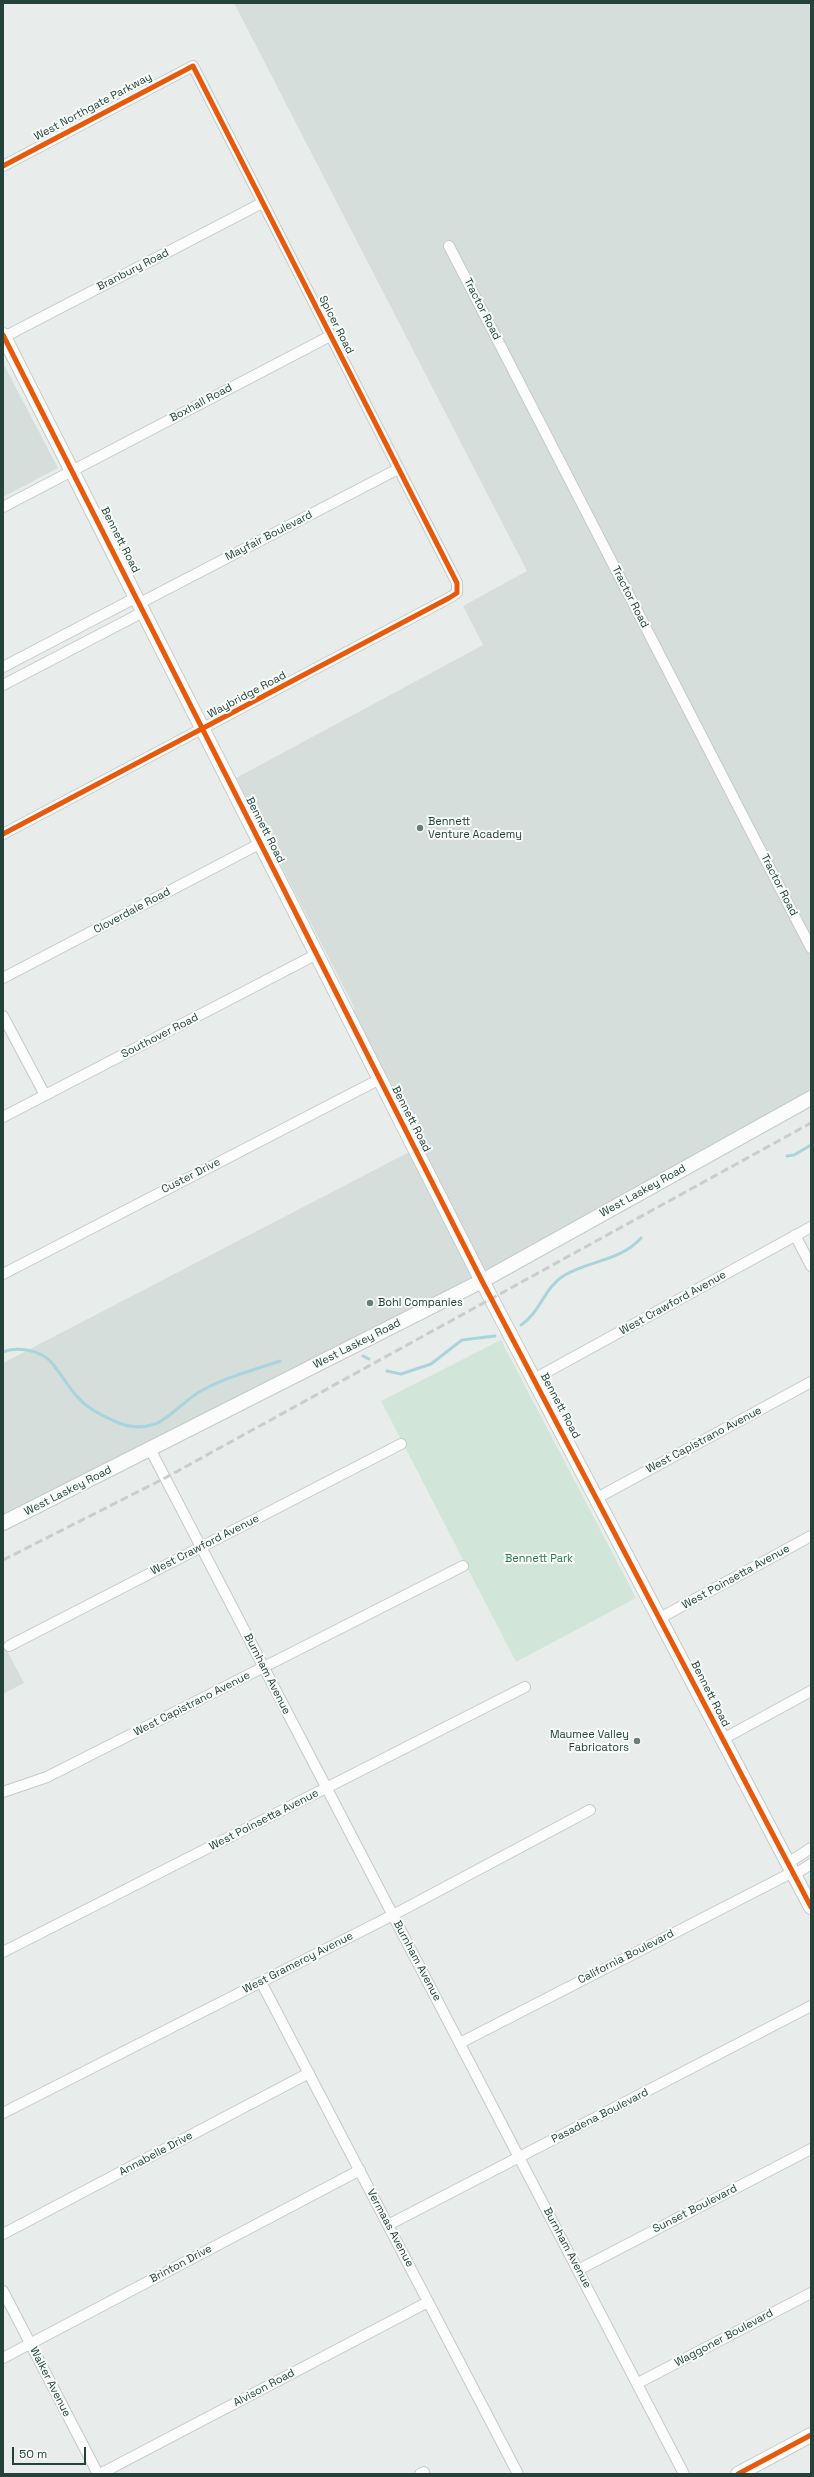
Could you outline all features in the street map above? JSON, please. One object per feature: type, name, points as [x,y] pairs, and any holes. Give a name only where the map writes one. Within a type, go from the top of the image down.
[{"type":"street","name":"West Northgate Parkway","points":[[3,166],[193,66]]},
{"type":"street","name":"Spicer Road","points":[[193,66],[457,583],[457,593]]},
{"type":"street","name":"Branbury Road","points":[[3,336],[262,203]]},
{"type":"street","name":"Tractor Road","points":[[449,246],[811,948]]},
{"type":"street","name":"Bennett Road","points":[[3,336],[141,603],[260,843],[482,1281],[811,1907]]},
{"type":"street","name":"Boxhall Road","points":[[3,507],[330,336]]},
{"type":"street","name":"Mayfair Boulevard","points":[[3,667],[141,603],[398,469]]},
{"type":"street","name":"Waybridge Road","points":[[3,834],[204,729],[457,593]]},
{"type":"street","name":"Mayfair Boulevard","points":[[3,685],[141,603]]},
{"type":"street","name":"Cloverdale Road","points":[[3,978],[260,843]]},
{"type":"street","name":"Southover Road","points":[[3,1117],[317,954]]},
{"type":"street","points":[[3,1016],[45,1095]]},
{"type":"street","name":"Custer Drive","points":[[3,1274],[380,1079]]},
{"type":"street","name":"West Laskey Road","points":[[3,1523],[482,1281],[811,1098]]},
{"type":"street","name":"West Crawford Avenue","points":[[534,1379],[811,1227]]},
{"type":"street","points":[[795,1235],[811,1266]]},
{"type":"street","name":"West Capistrano Avenue","points":[[597,1498],[811,1382]]},
{"type":"street","name":"West Crawford Avenue","points":[[9,1646],[400,1444]]},
{"type":"street","name":"Burnham Avenue","points":[[150,1449],[638,2383],[684,2474]]},
{"type":"street","name":"West Poinsetta Avenue","points":[[660,1618],[811,1536]]},
{"type":"street","name":"West Capistrano Avenue","points":[[3,1792],[47,1777],[463,1566]]},
{"type":"street","name":"West Poinsetta Avenue","points":[[3,1952],[525,1687]]},
{"type":"street","points":[[723,1739],[811,1691]]},
{"type":"street","name":"West Gramercy Avenue","points":[[3,2113],[393,1915],[590,1810]]},
{"type":"street","name":"California Boulevard","points":[[792,1870],[811,1848]]},
{"type":"street","name":"California Boulevard","points":[[460,2043],[792,1870],[811,1864]]},
{"type":"street","name":"Vermaas Avenue","points":[[261,1982],[518,2474]]},
{"type":"street","name":"Pasadena Boulevard","points":[[388,2225],[811,2006]]},
{"type":"street","name":"Annabelle Drive","points":[[3,2234],[309,2073]]},
{"type":"street","name":"Sunset Boulevard","points":[[578,2270],[811,2149]]},
{"type":"street","name":"Brinton Drive","points":[[3,2358],[360,2170]]},
{"type":"street","name":"Walker Avenue","points":[[3,2291],[99,2474]]},
{"type":"street","name":"Waggoner Boulevard","points":[[638,2383],[811,2293]]},
{"type":"street","name":"Alvison Road","points":[[99,2474],[428,2302]]},
{"type":"street","points":[[738,2474],[811,2435]]},
{"type":"shaded area","points":[[234,3],[811,3],[811,1098],[482,1281],[3,1523],[3,1363],[411,1151],[342,1016],[355,1009],[236,778],[483,645],[463,606],[527,571]]},
{"type":"shaded area","points":[[3,363],[58,468],[3,497]]},
{"type":"shaded area","points":[[3,1643],[24,1683],[3,1694]]},
{"type":"green space","name":"Bennett Park","points":[[501,1340],[636,1598],[516,1662],[381,1401]]},
{"type":"waterway","points":[[787,1156],[794,1155],[811,1145]]},
{"type":"waterway","points":[[521,1325],[528,1320],[558,1280],[574,1270],[615,1256],[633,1245],[641,1238]]},
{"type":"waterway","points":[[387,1371],[401,1374],[431,1364],[462,1340],[495,1336]]},
{"type":"waterway","points":[[3,1352],[21,1349],[35,1352],[47,1358],[74,1393],[90,1408],[124,1425],[137,1427],[155,1424],[195,1395],[211,1386],[280,1361]]},
{"type":"waterway","points":[[363,1356],[369,1359]]},
{"type":"railway","points":[[3,1560],[165,1478],[811,1123]]},
{"type":"cycle path","points":[[3,166],[193,66],[457,583],[457,593],[449,598],[3,834]]},
{"type":"cycle path","points":[[3,335],[482,1281],[811,1907]]},
{"type":"cycle path","points":[[738,2474],[811,2435]]},
{"type":"place","name":"Bennett Venture Academy","points":[[420,828]]},
{"type":"place","name":"Bohl Companies","points":[[370,1303]]},
{"type":"place","name":"Maumee Valley Fabricators","points":[[637,1741]]}]
